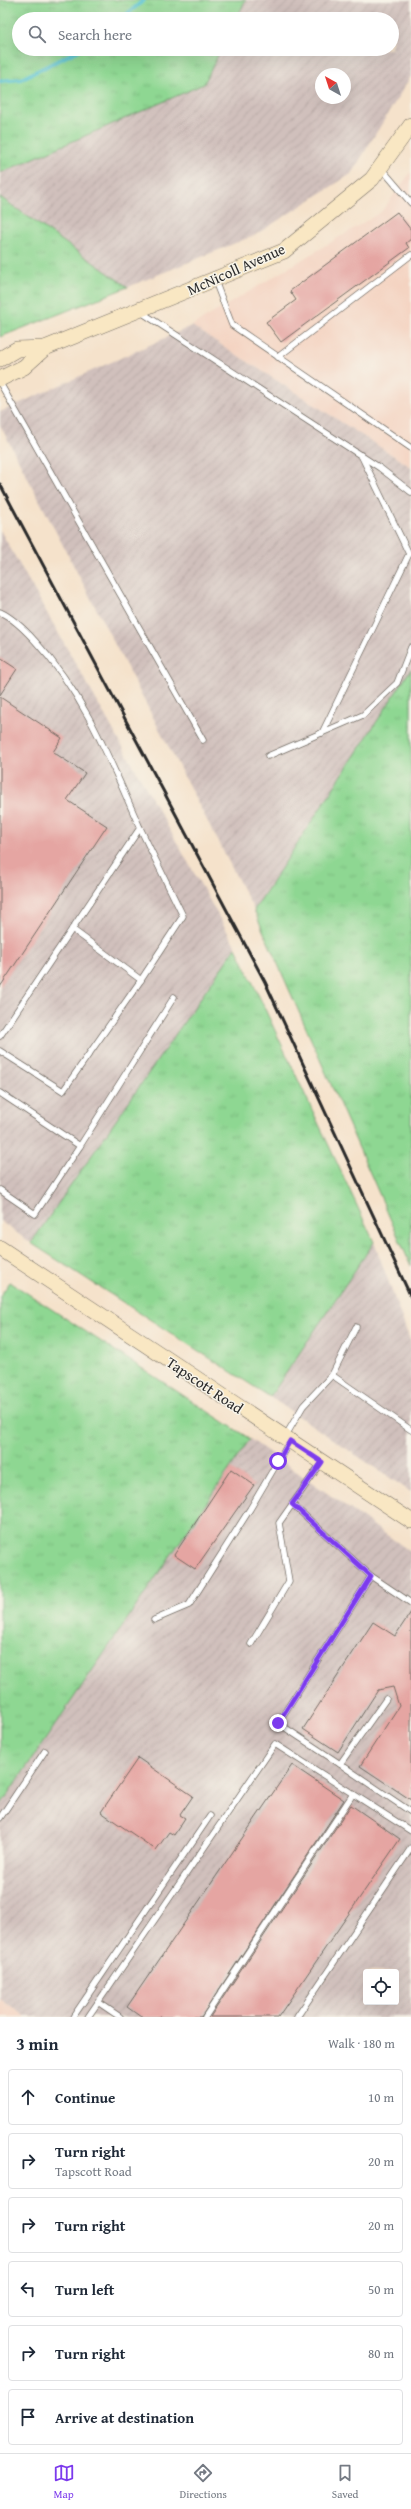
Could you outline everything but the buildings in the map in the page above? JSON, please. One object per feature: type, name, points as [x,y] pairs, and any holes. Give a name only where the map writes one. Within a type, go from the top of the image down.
[{"type":"main road","name":"McNicoll Avenue","points":[[0,359],[17,349],[45,348],[284,251],[372,179],[411,125]]},
{"type":"main road","name":"McNicoll Avenue","points":[[0,379],[24,367],[45,348]]},
{"type":"main road","name":"Tapscott Road","points":[[0,1248],[411,1521]]},
{"type":"lane","points":[[380,168],[411,202]]},
{"type":"lane","points":[[278,357],[411,255]]},
{"type":"lane","points":[[214,279],[232,325],[411,448]]},
{"type":"lane","points":[[140,310],[361,456],[407,487],[411,492]]},
{"type":"lane","points":[[0,383],[203,740]]},
{"type":"lane","points":[[322,732],[409,554],[361,456]]},
{"type":"lane","points":[[0,612],[27,632],[54,662],[84,705],[140,828],[183,916],[63,1091],[0,1051]]},
{"type":"lane","points":[[268,756],[363,715],[397,683],[411,646]]},
{"type":"lane","points":[[0,1036],[140,828]]},
{"type":"lane","points":[[72,929],[140,980]]},
{"type":"lane","points":[[0,1190],[36,1214],[174,997]]},
{"type":"lane","points":[[0,1093],[80,1146]]},
{"type":"lane","points":[[154,1620],[189,1605],[250,1509],[303,1406],[332,1374],[356,1327]]},
{"type":"lane","points":[[332,1374],[411,1430]]},
{"type":"lane","points":[[251,1644],[289,1581],[279,1523],[322,1462]]},
{"type":"lane","points":[[292,1504],[371,1576],[411,1603]]},
{"type":"lane","points":[[371,1576],[278,1723],[411,1812]]},
{"type":"lane","points":[[340,1764],[386,1699]]},
{"type":"lane","points":[[88,2017],[275,1744],[411,1831]]},
{"type":"lane","points":[[0,1818],[45,1751]]},
{"type":"lane","points":[[205,2017],[353,1794]]},
{"type":"lane","points":[[73,2017],[210,1816]]},
{"type":"lane","points":[[297,2017],[411,1848]]},
{"type":"lane","points":[[98,2002],[120,2017]]},
{"type":"shaded area","points":[[246,0],[411,0],[411,76],[351,174],[255,235],[128,287],[0,197],[0,173],[204,84],[218,56],[399,56],[399,12],[240,12]]},
{"type":"shaded area","points":[[411,172],[411,467],[192,326],[381,212]]},
{"type":"shaded area","points":[[192,326],[411,467],[411,669],[254,910],[0,425],[0,412]]},
{"type":"shaded area","points":[[0,530],[236,947],[31,1243],[0,1221]]},
{"type":"shaded area","points":[[374,1242],[411,1343],[411,1492],[270,1397]]},
{"type":"shaded area","points":[[250,1439],[411,1552],[411,2017],[27,2017],[0,1999],[0,1806]]},
{"type":"shaded area","points":[[0,1999],[27,2017],[0,2017]]},
{"type":"green space","points":[[0,0],[246,0],[240,12],[12,12],[12,56],[218,56],[204,84],[0,173]]},
{"type":"green space","points":[[0,197],[128,287],[0,337]]},
{"type":"green space","points":[[411,669],[411,1266],[254,910]]},
{"type":"green space","points":[[236,947],[374,1242],[270,1397],[31,1243]]},
{"type":"green space","points":[[10,1282],[250,1439],[0,1806],[0,1296]]},
{"type":"waterway","points":[[129,12],[144,0]]},
{"type":"waterway","points":[[0,81],[21,79],[67,56]]},
{"type":"railway","points":[[0,484],[265,982],[411,1297]]},
{"type":"route","points":[[278,1461],[290,1441],[322,1462],[292,1504],[371,1576],[278,1723]]}]
